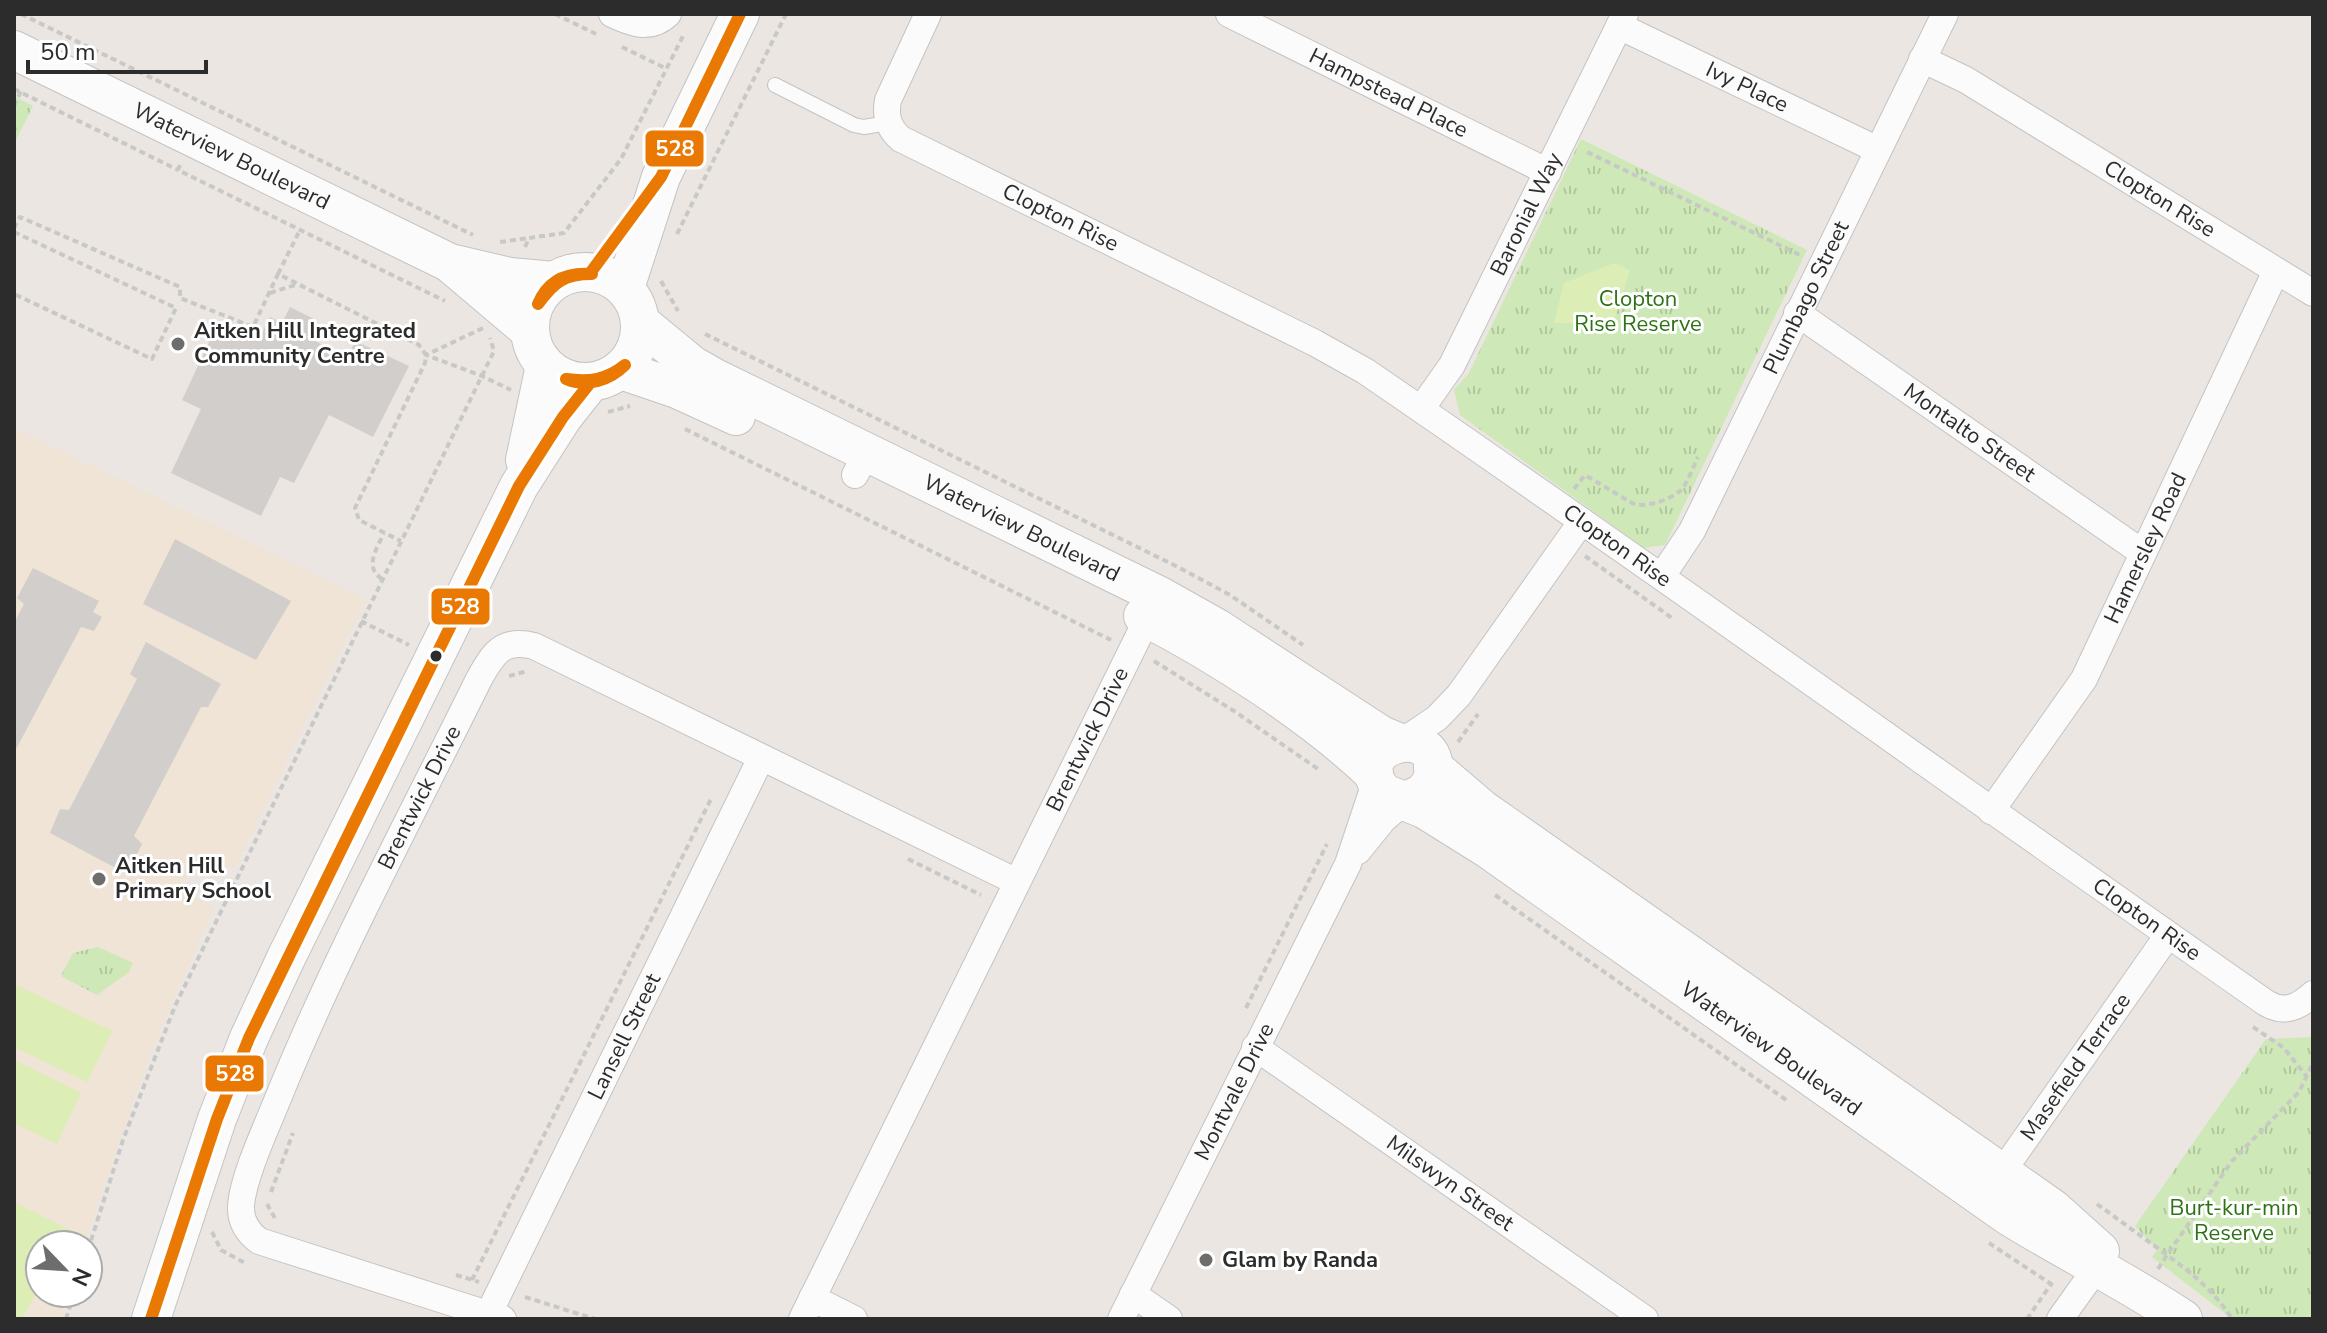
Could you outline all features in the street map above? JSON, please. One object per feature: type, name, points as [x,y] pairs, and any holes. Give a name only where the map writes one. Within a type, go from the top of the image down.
[{"type":"street","points":[[612,14],[641,25],[677,21]]},
{"type":"street","points":[[625,288],[661,177],[740,14]]},
{"type":"street","points":[[888,123],[888,100],[928,14]]},
{"type":"street","name":"Hampstead Place","points":[[1229,14],[1548,172]]},
{"type":"street","name":"Plumbago Street","points":[[1662,576],[1692,531],[1797,313],[1805,261],[1876,149],[1945,14]]},
{"type":"street","name":"Baronial Way","points":[[1421,409],[1452,365],[1622,20]]},
{"type":"street","name":"Ivy Place","points":[[1622,20],[1876,149]]},
{"type":"street","name":"Waterview Boulevard","points":[[14,50],[186,154],[450,263],[510,277],[554,281]]},
{"type":"street","name":"Clopton Rise","points":[[1922,59],[1966,80],[2313,293]]},
{"type":"street","name":"Clopton Rise","points":[[888,123],[901,139],[920,149],[1315,343],[1365,371],[1662,576],[2273,1007],[2290,1009],[2313,994]]},
{"type":"street","points":[[591,272],[661,177]]},
{"type":"street","name":"Waterview Boulevard","points":[[450,263],[530,331]]},
{"type":"street","name":"Hamersley Road","points":[[1991,811],[2084,679],[2276,271]]},
{"type":"street","points":[[151,1319],[212,1132],[249,1038],[519,486],[563,417],[606,376],[632,357],[639,342],[641,323],[636,304],[625,288],[609,277],[591,272],[572,274],[554,281],[541,295],[532,312],[530,331],[534,349],[545,366],[558,376],[574,382],[606,376]]},
{"type":"street","name":"Montalto Street","points":[[1797,313],[2143,553]]},
{"type":"street","name":"Waterview Boulevard","points":[[641,323],[703,371],[861,464],[1217,658],[1333,737],[1390,789],[1718,992]]},
{"type":"street","points":[[519,486],[545,366]]},
{"type":"street","name":"Waterview Boulevard","points":[[606,376],[701,399],[861,464]]},
{"type":"street","points":[[1416,753],[1437,718],[1459,695],[1565,542],[1572,514]]},
{"type":"street","name":"Waterview Boulevard","points":[[1146,621],[1217,628],[1381,735],[1416,753],[1482,809],[1718,992],[1993,1185],[2052,1208],[2102,1261],[2183,1319]]},
{"type":"street","name":"Brentwick Drive","points":[[807,1309],[1146,621]]},
{"type":"street","name":"Brentwick Drive","points":[[496,1317],[259,1241],[248,1233],[240,1208],[244,1190],[297,1052],[333,973],[489,660],[509,644],[520,642],[534,646],[1017,882]]},
{"type":"street","points":[[1380,753],[1416,753],[1432,779],[1427,789],[1418,797],[1390,789],[1380,753]]},
{"type":"street","name":"Lansell Street","points":[[496,1317],[499,1288],[761,758]]},
{"type":"street","name":"Montvale Drive","points":[[1121,1319],[1348,864],[1383,820],[1390,789]]},
{"type":"street","name":"Masefield Terrace","points":[[1993,1185],[2168,935]]},
{"type":"street","name":"Milswyn Street","points":[[1255,1047],[1645,1319]]},
{"type":"street","points":[[2060,1319],[2102,1261]]},
{"type":"street","points":[[1133,1294],[1169,1319]]},
{"type":"street","points":[[807,1309],[854,1319]]},
{"type":"lane","points":[[775,85],[854,125],[864,127],[888,123]]},
{"type":"path","points":[[21,14],[477,237]]},
{"type":"path","points":[[491,244],[564,233],[621,159],[677,21]]},
{"type":"path","points":[[14,89],[186,154],[300,230],[451,304]]},
{"type":"path","points":[[14,106],[21,91]]},
{"type":"path","points":[[1587,152],[1805,261],[1805,242]]},
{"type":"path","points":[[14,294],[152,359],[176,308],[14,230],[20,217],[180,287],[180,298],[253,327],[300,230]]},
{"type":"path","points":[[510,277],[529,238]]},
{"type":"path","points":[[278,274],[419,345],[426,355],[355,508],[359,520],[401,541]]},
{"type":"path","points":[[270,293],[298,284]]},
{"type":"path","points":[[95,1229],[123,1140],[175,1006],[494,351],[486,326],[478,317]]},
{"type":"path","points":[[681,427],[1146,621],[1234,711],[1328,776]]},
{"type":"path","points":[[1572,514],[1585,475],[1639,506],[1682,489],[1702,448]]},
{"type":"path","points":[[382,579],[372,572],[371,566],[384,533]]},
{"type":"path","points":[[1565,542],[1678,622]]},
{"type":"path","points":[[361,621],[413,647],[410,653]]},
{"type":"path","points":[[509,676],[527,671]]},
{"type":"path","points":[[472,1280],[711,797]]},
{"type":"path","points":[[897,854],[981,895]]},
{"type":"path","points":[[1486,888],[1789,1102]]},
{"type":"path","points":[[2246,1021],[2284,1048],[2307,1077]]},
{"type":"path","points":[[2167,1255],[2232,1161],[2287,1107],[2313,1063]]},
{"type":"path","points":[[290,1225],[275,1220],[267,1205],[296,1126]]},
{"type":"path","points":[[1981,1237],[2051,1284]]},
{"type":"path","points":[[452,1274],[595,1319]]},
{"type":"shaded area","name":"Aitken Hill Primary School","points":[[14,428],[366,599],[234,869],[199,853],[180,889],[214,907],[148,1059],[90,1229],[24,1229],[24,1309],[64,1309],[61,1319],[14,1319]]},
{"type":"green space","points":[[14,96],[33,106],[14,144]]},
{"type":"green space","name":"Clopton Rise Reserve","points":[[1581,139],[1807,250],[1665,545],[1644,548],[1460,415],[1454,390],[1469,373]]},
{"type":"green space","points":[[1614,263],[1630,270],[1615,318],[1607,324],[1554,323],[1564,283]]},
{"type":"green space","points":[[98,947],[133,963],[129,972],[97,995],[61,976],[73,953]]},
{"type":"green space","points":[[14,984],[112,1031],[87,1082],[14,1047]]},
{"type":"green space","name":"Burt-kur-min Reserve","points":[[2313,1037],[2313,1319],[2232,1319],[2152,1257],[2157,1250],[2135,1226],[2266,1039]]},
{"type":"green space","points":[[14,1060],[81,1093],[57,1144],[14,1123]]},
{"type":"green space","points":[[14,1202],[68,1229],[24,1229],[24,1309],[27,1309],[22,1319],[14,1319]]},
{"type":"building","points":[[290,307],[316,320],[307,337],[348,357],[355,341],[409,366],[373,437],[329,415],[294,483],[280,477],[261,516],[171,473],[201,409],[182,400],[210,340],[206,338],[214,320],[259,339],[270,317],[282,323]]},
{"type":"building","points":[[175,539],[291,601],[256,660],[143,604]]},
{"type":"building","points":[[33,568],[99,601],[93,612],[102,617],[94,631],[81,627],[14,753],[14,623],[24,604],[17,598]]},
{"type":"building","points":[[146,642],[221,684],[208,707],[201,707],[134,836],[142,844],[127,874],[50,833],[60,809],[69,810],[137,679],[130,674]]},
{"type":"transit line","name":"528","points":[[591,272],[661,177],[740,14]]},
{"type":"transit line","name":"528","points":[[538,304],[547,289],[560,279],[575,274],[592,274]]},
{"type":"transit line","name":"528","points":[[538,304],[560,281],[592,274]]},
{"type":"transit line","name":"528","points":[[566,379],[597,379],[625,365]]},
{"type":"transit line","name":"528","points":[[566,379],[582,383],[598,381],[625,365]]},
{"type":"transit line","name":"528","points":[[151,1319],[217,1119],[249,1038],[519,486],[563,417],[590,383]]},
{"type":"place","name":"Aitken Hill Integrated Community Centre","points":[[178,344]]},
{"type":"place","name":"Aitken Hill Primary School","points":[[99,879]]},
{"type":"place","name":"Glam by Randa","points":[[1206,1260]]}]
